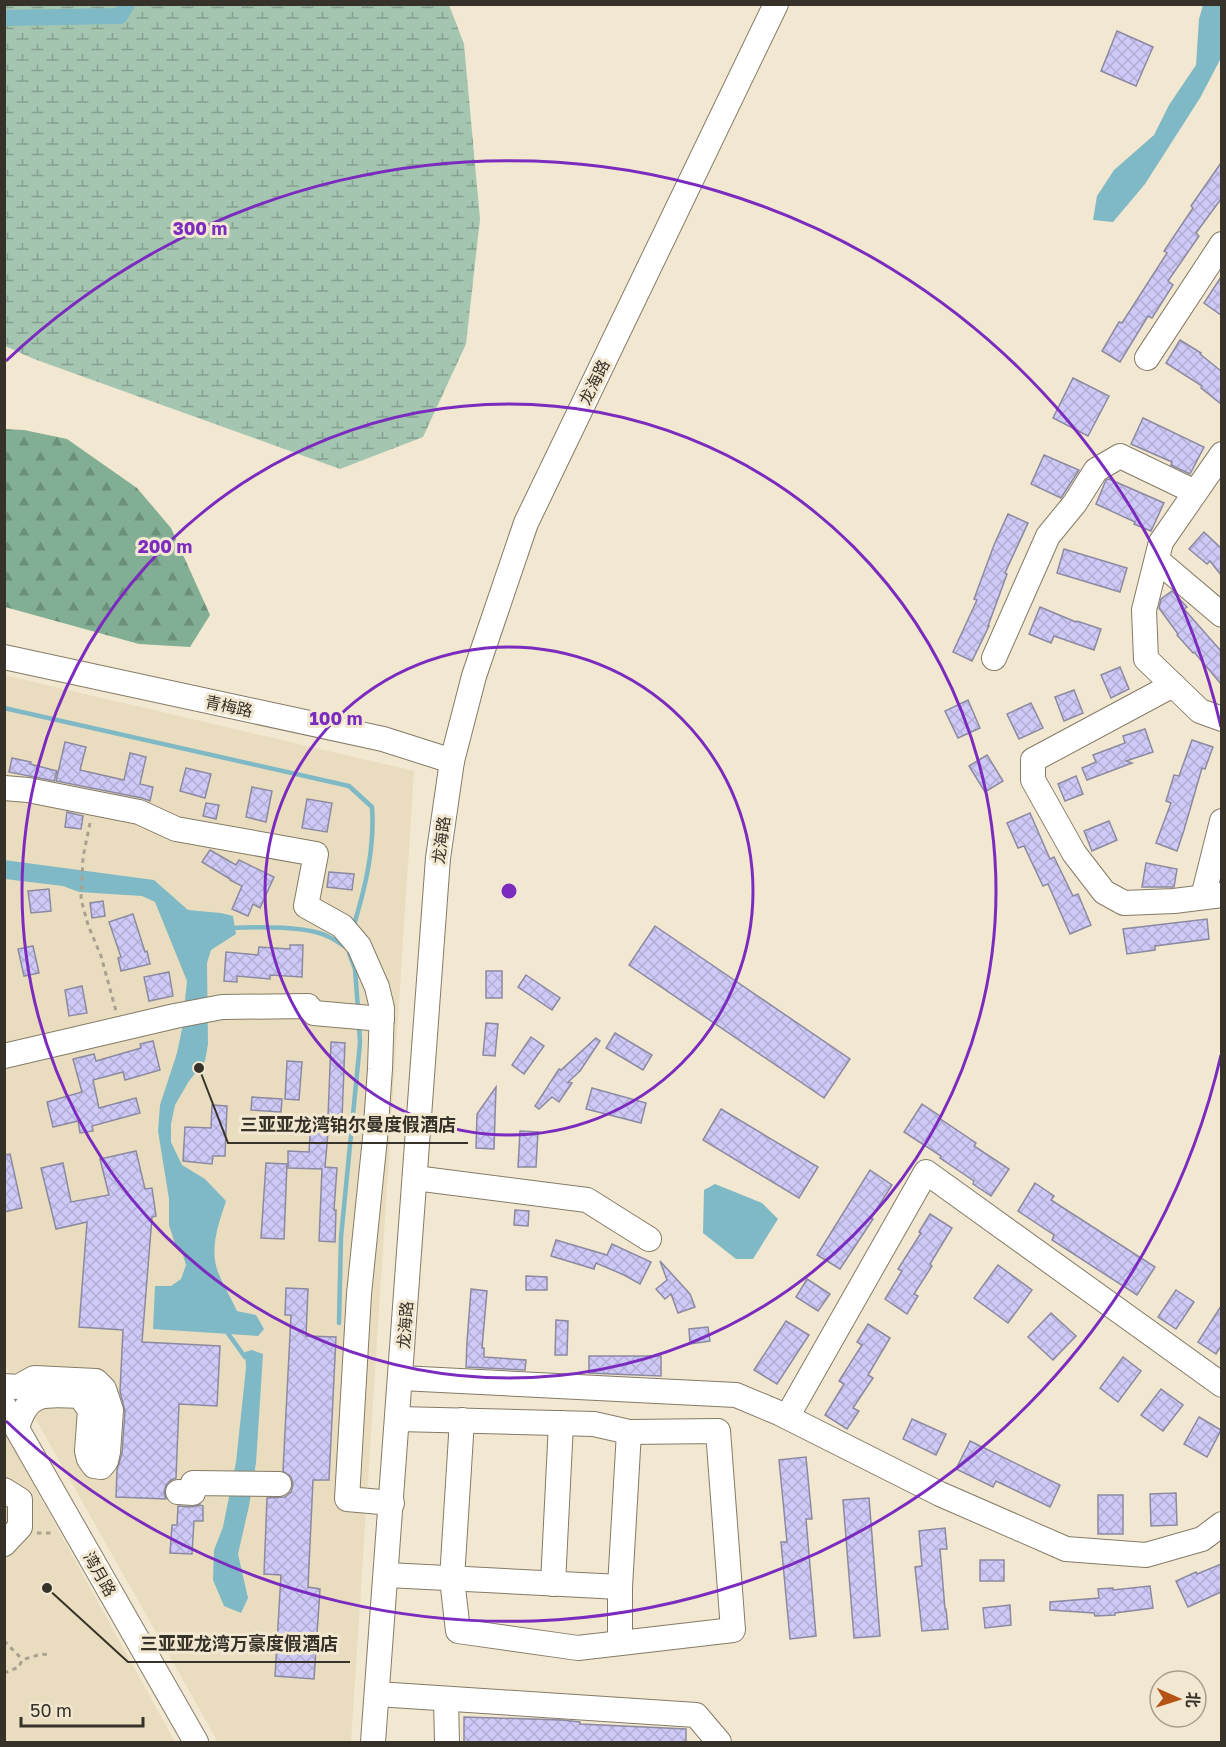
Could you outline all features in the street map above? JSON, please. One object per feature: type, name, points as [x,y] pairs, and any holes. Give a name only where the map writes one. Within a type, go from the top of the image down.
[{"type":"street","name":"龙海路","points":[[373,1743],[438,858],[452,761],[474,676],[526,523],[776,4]]},
{"type":"street","points":[[1147,358],[1221,244]]},
{"type":"street","points":[[1221,454],[1161,542],[1144,610],[1146,659],[1200,711],[1221,719]]},
{"type":"street","points":[[994,657],[1047,536],[1076,503],[1096,470],[1120,456],[1195,492]]},
{"type":"street","points":[[1157,560],[1221,615]]},
{"type":"street","name":"青梅路","points":[[4,657],[383,738],[452,761]]},
{"type":"street","points":[[1173,686],[1033,760],[1033,780],[1074,853],[1104,892],[1124,903],[1174,901],[1212,896],[1221,821]]},
{"type":"street","points":[[4,788],[28,790],[139,812],[176,829],[316,854],[306,906],[342,926],[359,946],[377,987],[382,1008],[375,1138],[359,1294],[347,1499],[392,1503]]},
{"type":"street","points":[[4,1056],[222,1007],[308,1006],[314,1013],[382,1019]]},
{"type":"street","points":[[788,1417],[926,1172],[1221,1385]]},
{"type":"street","points":[[415,1178],[587,1200],[649,1239]]},
{"type":"street","points":[[4,1386],[18,1387],[34,1378],[96,1381],[104,1389],[111,1410],[108,1452],[106,1461],[101,1467],[94,1466],[89,1460],[87,1451],[90,1410],[80,1396],[43,1395],[28,1403],[21,1413],[17,1428]]},
{"type":"street","points":[[401,1378],[736,1395],[788,1417],[940,1494],[1066,1549],[1146,1555],[1202,1539],[1221,1524]]},
{"type":"street","name":"湾月路","points":[[4,1406],[196,1743]]},
{"type":"street","points":[[398,1419],[462,1420],[594,1424],[629,1432],[718,1431],[733,1630],[578,1648],[458,1631],[452,1579],[462,1420]]},
{"type":"street","points":[[553,1584],[561,1423]]},
{"type":"street","points":[[620,1643],[620,1587],[629,1432]]},
{"type":"street","points":[[4,1544],[20,1527],[12,1495],[48,1482]]},
{"type":"street","points":[[178,1492],[193,1493],[193,1483],[279,1484]]},
{"type":"street","points":[[387,1575],[620,1587]]},
{"type":"street","points":[[376,1694],[696,1715],[718,1742]]},
{"type":"street","points":[[446,1699],[447,1743]]},
{"type":"path","points":[[95,803],[83,864],[81,899],[122,1029]]},
{"type":"path","points":[[32,1535],[39,1532],[53,1533],[82,1541]]},
{"type":"path","points":[[4,1641],[22,1660]]},
{"type":"path","points":[[4,1673],[19,1667],[22,1660],[41,1654],[51,1655]]},
{"type":"shaded area","points":[[4,675],[414,771],[351,1742],[218,1742],[5,1365]]},
{"type":"shaded area","points":[[5,1433],[175,1742],[5,1742]]},
{"type":"green space","points":[[5,4],[449,5],[464,44],[480,219],[466,344],[423,437],[340,469],[34,359],[5,346]]},
{"type":"green space","points":[[4,429],[24,430],[67,439],[137,488],[171,528],[210,615],[190,647],[139,644],[5,607]]},
{"type":"water","points":[[1203,5],[1221,5],[1221,58],[1200,98],[1145,184],[1113,222],[1093,220],[1097,196],[1114,170],[1154,135],[1169,105],[1196,65],[1199,19]]},
{"type":"water","points":[[4,860],[154,880],[188,910],[233,916],[236,934],[211,950],[207,963],[208,1044],[205,1061],[189,1081],[175,1105],[171,1124],[171,1142],[182,1165],[205,1179],[226,1201],[216,1236],[215,1263],[237,1311],[256,1315],[264,1329],[258,1336],[153,1329],[155,1286],[171,1286],[181,1279],[186,1265],[183,1255],[176,1247],[169,1225],[169,1199],[158,1131],[160,1105],[177,1053],[182,1029],[187,981],[155,902],[142,896],[79,892],[63,886],[5,879]]},
{"type":"water","points":[[715,1184],[762,1203],[778,1219],[753,1259],[736,1259],[703,1233],[704,1190]]},
{"type":"water","points":[[252,1350],[263,1354],[256,1463],[238,1554],[248,1598],[241,1613],[224,1606],[213,1580],[214,1550],[223,1527],[236,1462],[246,1368],[245,1352]]},
{"type":"building","points":[[1117,31],[1153,47],[1136,86],[1101,71]]},
{"type":"building","points":[[1221,163],[1221,199],[1196,233],[1199,236],[1168,281],[1173,285],[1152,318],[1148,316],[1120,362],[1102,351],[1119,322],[1122,323],[1167,253],[1164,251],[1193,208],[1191,206]]},
{"type":"building","points":[[1221,277],[1221,315],[1204,303]]},
{"type":"building","points":[[1180,340],[1201,353],[1221,371],[1221,404],[1201,388],[1202,386],[1166,363]]},
{"type":"building","points":[[1073,378],[1109,396],[1088,436],[1053,418]]},
{"type":"building","points":[[1143,418],[1204,447],[1190,474],[1171,465],[1172,462],[1131,444]]},
{"type":"building","points":[[1044,455],[1079,470],[1061,498],[1031,484]]},
{"type":"building","points":[[1109,479],[1164,503],[1151,531],[1096,504],[1106,480]]},
{"type":"building","points":[[1008,514],[1028,523],[1005,573],[1007,574],[989,626],[972,661],[953,652],[977,600],[974,599]]},
{"type":"building","points":[[1204,532],[1221,548],[1221,575],[1210,561],[1207,564],[1189,549]]},
{"type":"building","points":[[1064,549],[1127,568],[1120,592],[1057,573]]},
{"type":"building","points":[[1172,591],[1187,607],[1184,609],[1221,651],[1221,684],[1177,635],[1159,608],[1161,599]]},
{"type":"building","points":[[1040,607],[1076,622],[1101,629],[1094,650],[1054,636],[1051,643],[1029,634]]},
{"type":"building","points":[[1120,667],[1129,689],[1111,698],[1101,675]]},
{"type":"building","points":[[1074,690],[1083,713],[1064,721],[1055,697]]},
{"type":"building","points":[[968,700],[980,728],[958,738],[945,711]]},
{"type":"building","points":[[1031,703],[1043,728],[1019,739],[1007,714]]},
{"type":"building","points":[[1145,729],[1153,752],[1126,761],[1132,763],[1087,780],[1082,768],[1096,762],[1093,755],[1125,743],[1123,736]]},
{"type":"building","points":[[1192,740],[1213,747],[1205,769],[1202,768],[1177,851],[1156,843],[1171,803],[1166,801],[1174,775],[1179,776]]},
{"type":"building","points":[[65,742],[86,747],[80,770],[124,780],[130,753],[146,757],[140,784],[153,787],[150,801],[56,781]]},
{"type":"building","points":[[987,755],[1003,781],[985,792],[969,766]]},
{"type":"building","points":[[12,758],[57,771],[54,781],[9,772]]},
{"type":"building","points":[[186,768],[211,774],[205,798],[180,791]]},
{"type":"building","points":[[1076,776],[1083,794],[1065,801],[1058,784]]},
{"type":"building","points":[[252,787],[272,791],[266,822],[246,817]]},
{"type":"building","points":[[307,799],[332,803],[327,832],[302,828]]},
{"type":"building","points":[[206,803],[219,805],[216,819],[203,816]]},
{"type":"building","points":[[67,812],[83,816],[81,829],[65,827]]},
{"type":"building","points":[[1030,813],[1050,859],[1054,857],[1073,896],[1078,894],[1091,925],[1070,934],[1048,884],[1043,886],[1024,846],[1018,848],[1007,823]]},
{"type":"building","points":[[1109,821],[1117,840],[1092,851],[1084,831]]},
{"type":"building","points":[[210,850],[236,865],[239,860],[274,877],[260,908],[253,904],[248,916],[232,909],[242,886],[202,862]]},
{"type":"building","points":[[1146,863],[1177,869],[1174,887],[1142,887]]},
{"type":"building","points":[[329,872],[354,874],[352,890],[327,887]]},
{"type":"building","points":[[49,889],[51,911],[31,913],[28,891]]},
{"type":"building","points":[[103,901],[105,916],[92,918],[90,903]]},
{"type":"building","points":[[133,914],[150,964],[121,971],[118,958],[121,957],[109,922]]},
{"type":"building","points":[[1207,919],[1209,939],[1155,946],[1155,950],[1127,954],[1123,929]]},
{"type":"building","points":[[655,926],[850,1059],[824,1098],[629,965]]},
{"type":"building","points":[[290,945],[303,945],[302,977],[270,975],[270,979],[237,976],[237,982],[224,981],[226,952],[258,955],[259,947],[290,949]]},
{"type":"building","points":[[33,946],[39,973],[24,976],[18,949]]},
{"type":"building","points":[[486,971],[502,971],[502,998],[486,998]]},
{"type":"building","points":[[169,972],[173,996],[149,1001],[144,977]]},
{"type":"building","points":[[526,975],[560,998],[552,1010],[518,987]]},
{"type":"building","points":[[82,986],[87,1013],[69,1016],[65,990]]},
{"type":"building","points":[[486,1023],[498,1024],[495,1056],[483,1055]]},
{"type":"building","points":[[615,1033],[652,1055],[643,1070],[606,1048]]},
{"type":"building","points":[[531,1037],[544,1046],[524,1074],[512,1065]]},
{"type":"building","points":[[596,1038],[600,1041],[580,1071],[568,1082],[572,1083],[559,1102],[552,1097],[539,1109],[535,1106],[559,1069],[561,1070]]},
{"type":"building","points":[[153,1041],[160,1070],[125,1080],[123,1072],[93,1080],[99,1108],[136,1098],[140,1113],[92,1126],[93,1131],[80,1133],[78,1121],[53,1127],[47,1102],[82,1092],[73,1059],[94,1054],[96,1061],[141,1048],[140,1044]]},
{"type":"building","points":[[331,1042],[345,1043],[342,1118],[328,1117]]},
{"type":"building","points":[[287,1061],[302,1062],[299,1100],[285,1099]]},
{"type":"building","points":[[496,1087],[494,1149],[476,1148],[477,1114]]},
{"type":"building","points":[[592,1088],[646,1103],[641,1123],[586,1109]]},
{"type":"building","points":[[252,1097],[282,1099],[281,1112],[251,1110]]},
{"type":"building","points":[[922,1104],[976,1143],[974,1146],[1009,1169],[991,1196],[973,1184],[974,1181],[940,1158],[941,1156],[904,1132]]},
{"type":"building","points":[[212,1105],[227,1106],[225,1156],[213,1156],[212,1164],[183,1161],[185,1127],[211,1128]]},
{"type":"building","points":[[721,1109],[818,1167],[799,1198],[703,1140]]},
{"type":"building","points":[[311,1120],[329,1121],[325,1167],[337,1168],[334,1210],[336,1210],[335,1242],[319,1241],[322,1169],[288,1168],[288,1151],[309,1152]]},
{"type":"building","points":[[520,1131],[538,1132],[536,1167],[518,1167]]},
{"type":"building","points":[[136,1151],[145,1189],[152,1188],[156,1216],[152,1217],[142,1342],[220,1346],[217,1406],[179,1404],[176,1478],[166,1485],[164,1492],[166,1499],[116,1497],[117,1470],[122,1453],[125,1411],[120,1392],[123,1330],[79,1327],[87,1222],[56,1229],[41,1168],[63,1163],[71,1202],[109,1195],[100,1159]]},
{"type":"building","points":[[10,1154],[22,1208],[4,1212],[4,1155]]},
{"type":"building","points":[[266,1163],[287,1164],[284,1239],[261,1238]]},
{"type":"building","points":[[870,1170],[892,1185],[840,1269],[817,1255]]},
{"type":"building","points":[[1035,1183],[1054,1196],[1051,1200],[1155,1267],[1137,1295],[1052,1240],[1054,1235],[1018,1211]]},
{"type":"building","points":[[515,1210],[529,1211],[528,1226],[514,1225]]},
{"type":"building","points":[[930,1214],[952,1228],[914,1294],[918,1296],[907,1314],[885,1299],[902,1271],[898,1269]]},
{"type":"building","points":[[556,1240],[607,1255],[612,1244],[651,1262],[640,1284],[596,1263],[594,1269],[551,1256]]},
{"type":"building","points":[[660,1261],[690,1294],[695,1307],[678,1313],[671,1294],[665,1299],[656,1289],[667,1280]]},
{"type":"building","points":[[998,1265],[1032,1290],[1008,1323],[974,1298]]},
{"type":"building","points":[[526,1276],[547,1277],[547,1290],[526,1290]]},
{"type":"building","points":[[807,1279],[830,1294],[818,1311],[796,1297]]},
{"type":"building","points":[[286,1288],[308,1289],[306,1336],[336,1337],[329,1480],[313,1480],[308,1587],[320,1589],[314,1679],[275,1676],[281,1575],[264,1574],[267,1498],[285,1497],[291,1492],[293,1485],[291,1477],[283,1471],[291,1315],[285,1315]]},
{"type":"building","points":[[471,1289],[487,1291],[482,1348],[484,1348],[484,1357],[526,1360],[525,1370],[466,1367]]},
{"type":"building","points":[[1176,1290],[1194,1302],[1176,1329],[1158,1317]]},
{"type":"building","points":[[1221,1306],[1221,1346],[1216,1354],[1198,1342]]},
{"type":"building","points":[[1051,1313],[1076,1336],[1053,1360],[1028,1337]]},
{"type":"building","points":[[556,1320],[568,1321],[567,1355],[555,1355]]},
{"type":"building","points":[[786,1321],[809,1335],[777,1384],[754,1370]]},
{"type":"building","points":[[868,1324],[890,1338],[868,1375],[873,1378],[853,1408],[859,1411],[847,1429],[825,1415],[844,1384],[839,1381],[862,1345],[857,1342]]},
{"type":"building","points":[[708,1327],[710,1341],[690,1344],[689,1329]]},
{"type":"building","points":[[589,1356],[661,1356],[661,1376],[589,1373]]},
{"type":"building","points":[[1123,1357],[1141,1371],[1118,1402],[1100,1388]]},
{"type":"building","points":[[1161,1389],[1183,1405],[1163,1431],[1141,1415]]},
{"type":"building","points":[[1199,1417],[1221,1430],[1207,1457],[1184,1444]]},
{"type":"building","points":[[912,1419],[946,1434],[936,1455],[903,1439]]},
{"type":"building","points":[[970,1441],[1060,1485],[1050,1507],[996,1481],[993,1487],[956,1469]]},
{"type":"building","points":[[806,1457],[812,1519],[806,1519],[816,1636],[790,1639],[781,1542],[787,1542],[779,1460]]},
{"type":"building","points":[[1176,1493],[1177,1525],[1151,1526],[1150,1494]]},
{"type":"building","points":[[1098,1495],[1123,1495],[1123,1534],[1098,1534]]},
{"type":"building","points":[[869,1498],[880,1636],[854,1638],[843,1500]]},
{"type":"building","points":[[178,1506],[203,1506],[203,1521],[194,1521],[192,1554],[170,1553],[172,1525],[177,1525]]},
{"type":"building","points":[[945,1528],[947,1549],[940,1549],[948,1629],[922,1631],[915,1567],[922,1566],[919,1531]]},
{"type":"building","points":[[980,1560],[1004,1560],[1004,1581],[980,1581]]},
{"type":"building","points":[[1221,1564],[1221,1592],[1188,1607],[1176,1581]]},
{"type":"building","points":[[1150,1586],[1153,1608],[1095,1616],[1094,1613],[1050,1610],[1050,1602],[1099,1598],[1098,1589],[1113,1588],[1113,1590]]},
{"type":"building","points":[[1010,1605],[1011,1625],[985,1628],[983,1608]]},
{"type":"building","points":[[464,1717],[562,1720],[580,1722],[580,1724],[686,1729],[686,1743],[464,1743]]},
{"type":"waterway","points":[[4,18],[120,16],[127,4]]},
{"type":"waterway","points":[[4,708],[349,786],[372,807],[373,822],[368,868],[353,928]]},
{"type":"waterway","points":[[231,928],[307,930],[327,936],[347,948]]},
{"type":"waterway","points":[[349,953],[355,969],[358,1009]]},
{"type":"waterway","points":[[339,1323],[341,1237],[360,1043],[359,1024]]},
{"type":"waterway","points":[[227,1332],[245,1357]]},
{"type":"place","name":"三亚亚龙湾铂尔曼度假酒店","points":[[199,1068]]},
{"type":"place","name":"三亚亚龙湾万豪度假酒店","points":[[47,1588]]}]
